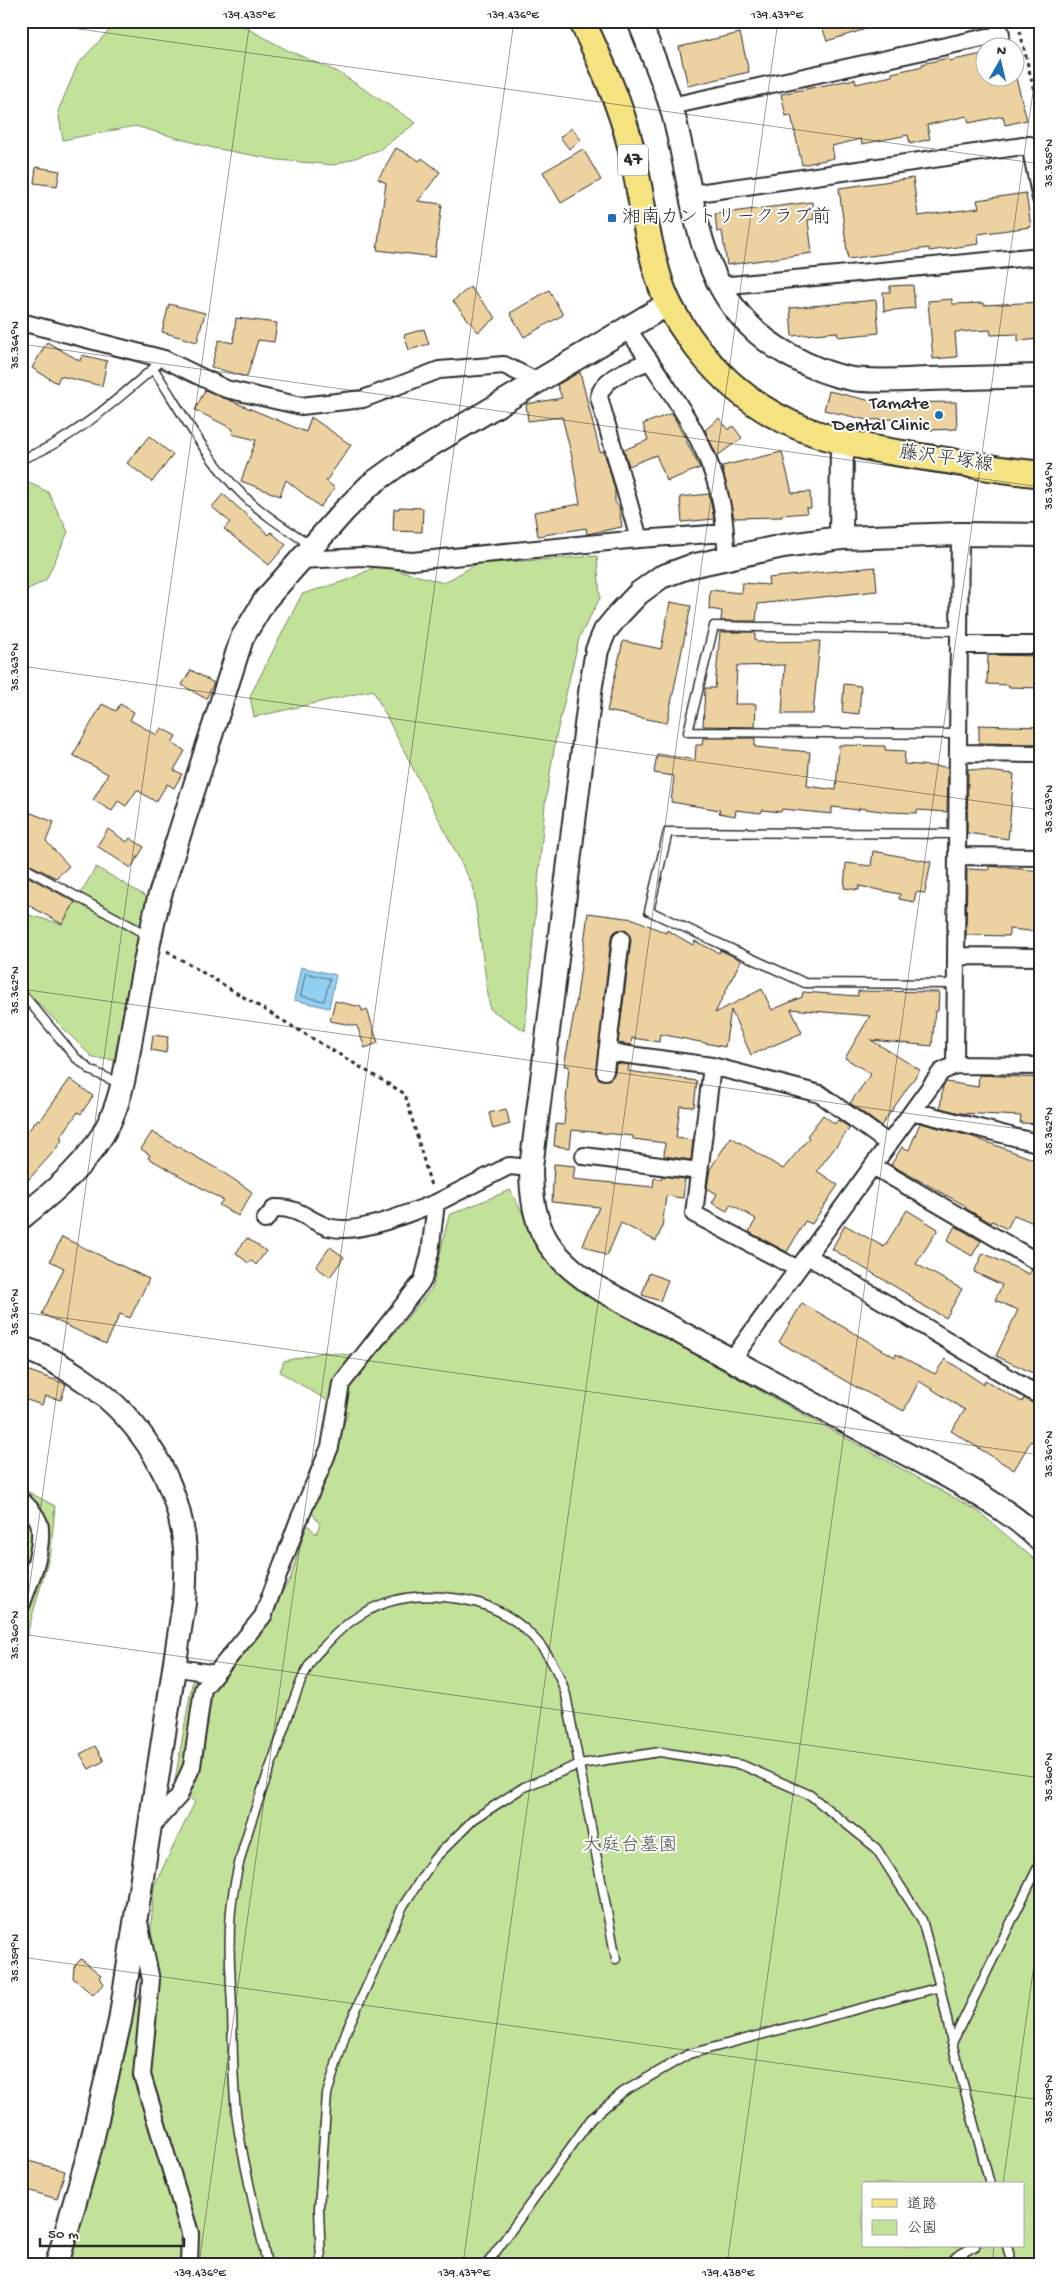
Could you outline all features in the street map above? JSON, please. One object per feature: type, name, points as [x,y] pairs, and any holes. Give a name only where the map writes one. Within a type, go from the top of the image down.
[{"type":"main road","name":"47","points":[[582,21],[598,54],[630,146],[655,265],[668,304]]},
{"type":"main road","name":"藤沢平塚線","points":[[668,304],[680,325],[710,363],[742,394],[779,419],[811,433],[842,443],[1041,474]]},
{"type":"street","points":[[638,21],[655,59],[671,106],[703,248],[719,286],[742,321],[773,346],[810,367],[852,378],[879,380],[1041,376]]},
{"type":"street","points":[[671,106],[1002,34],[997,21]]},
{"type":"street","points":[[691,194],[1030,145],[1041,199]]},
{"type":"street","points":[[719,286],[1041,256]]},
{"type":"street","points":[[21,1218],[73,1174],[94,1148],[111,1120],[122,1084],[149,938],[159,898],[242,638],[265,600],[357,498],[378,479],[402,462],[668,304]]},
{"type":"street","points":[[21,322],[158,363],[226,389],[301,406],[363,399],[439,370],[504,364],[538,382]]},
{"type":"street","points":[[627,328],[686,414],[706,458],[722,506],[727,556]]},
{"type":"street","points":[[640,539],[599,396],[601,387],[607,382],[650,361]]},
{"type":"street","points":[[841,538],[842,443]]},
{"type":"street","points":[[307,553],[412,561],[640,539],[725,533]]},
{"type":"street","points":[[955,1065],[960,534]]},
{"type":"street","points":[[1041,535],[960,534],[841,538],[727,556],[691,566],[660,578],[639,593],[605,631],[597,650],[531,1168],[531,1196],[534,1215],[545,1238],[562,1262],[596,1287],[975,1492],[1029,1530],[1041,1541]]},
{"type":"street","points":[[959,638],[1041,646]]},
{"type":"street","points":[[958,753],[1041,754]]},
{"type":"street","points":[[957,856],[1041,856]]},
{"type":"street","points":[[605,1071],[620,939]]},
{"type":"street","points":[[956,956],[1041,957]]},
{"type":"street","points":[[607,1052],[712,1066],[820,1094],[889,1144]]},
{"type":"street","points":[[732,1361],[941,1072],[955,1065],[1041,1066]]},
{"type":"street","points":[[712,1066],[694,1214],[798,1270]]},
{"type":"street","points":[[913,1111],[1041,1144]]},
{"type":"street","points":[[584,1156],[699,1171]]},
{"type":"street","points":[[266,1220],[274,1208],[286,1208],[328,1227],[349,1228],[383,1222],[436,1203],[509,1166],[531,1168]]},
{"type":"street","points":[[873,1166],[1041,1264]]},
{"type":"street","points":[[148,1831],[179,1796],[192,1766],[202,1689],[263,1616],[298,1522],[330,1447],[341,1384],[423,1280],[430,1253],[436,1203]]},
{"type":"street","points":[[808,1256],[1041,1397]]},
{"type":"street","points":[[21,1348],[72,1371],[112,1400],[139,1430],[161,1466],[174,1499],[185,1549],[184,1603],[120,2021],[90,2150],[57,2264]]},
{"type":"street","points":[[21,1500],[32,1510],[41,1528],[38,1552],[21,1606]]},
{"type":"street","points":[[174,1667],[215,1674]]},
{"type":"street","points":[[137,1913],[151,1980],[142,2075],[190,2232],[189,2264]]},
{"type":"lane","points":[[21,459],[40,452],[106,408],[158,363],[218,468],[238,491],[307,553]]},
{"type":"lane","points":[[958,734],[688,732],[714,626],[959,638]]},
{"type":"lane","points":[[955,984],[805,983],[649,911],[668,832],[957,834]]},
{"type":"lane","points":[[21,866],[149,938]]},
{"type":"lane","points":[[21,992],[76,1058],[92,1070],[122,1084]]},
{"type":"lane","points":[[268,2264],[237,2120],[230,1962],[234,1889],[251,1822],[298,1689],[313,1658],[341,1628],[368,1608],[402,1598],[436,1595],[468,1600],[496,1610],[522,1625],[551,1657],[561,1676],[566,1695],[616,1960]]},
{"type":"lane","points":[[320,2264],[319,2208],[327,2094],[346,2032],[403,1906],[434,1859],[474,1819],[524,1786],[580,1764],[660,1752],[742,1765],[810,1796],[876,1848],[922,1920],[989,2182]]},
{"type":"lane","points":[[952,2042],[1041,1861]]},
{"type":"lane","points":[[487,2264],[591,2119],[623,2092],[689,2054],[940,1987]]},
{"type":"lane","points":[[948,2264],[957,2256],[971,2248]]},
{"type":"lane","points":[[1008,2248],[1012,2264]]},
{"type":"path","points":[[1018,27],[1041,121]]},
{"type":"path","points":[[149,938],[404,1094],[436,1203]]},
{"type":"green space","points":[[132,21],[234,21],[287,50],[338,72],[416,123],[379,150],[334,165],[278,160],[213,148],[135,126],[63,140],[58,111],[78,64],[115,24]]},
{"type":"green space","points":[[21,479],[48,492],[68,532],[46,580],[21,593]]},
{"type":"green space","points":[[597,556],[600,598],[579,638],[556,737],[545,804],[525,1031],[490,1009],[473,886],[373,690],[254,717],[250,696],[302,594],[348,580],[379,565],[444,583],[476,564]]},
{"type":"green space","points":[[96,867],[147,897],[114,1060],[93,1058],[21,986],[21,913],[62,924]]},
{"type":"green space","name":"大庭台墓園","points":[[510,1190],[550,1263],[580,1291],[978,1511],[1041,1565],[1041,2264],[70,2264],[128,2028],[136,2002],[147,1979],[154,1886],[195,1802],[174,1786],[193,1678],[217,1684],[290,1580],[307,1524],[316,1534],[320,1525],[311,1511],[348,1413],[280,1372],[284,1361],[324,1352],[374,1358],[432,1288],[449,1215]]},
{"type":"green space","points":[[21,1488],[55,1506],[51,1550],[21,1655]]},
{"type":"water","points":[[301,967],[336,975],[329,1008],[294,1000]]},
{"type":"building","points":[[820,21],[878,21],[879,25],[827,41]]},
{"type":"building","points":[[740,33],[749,72],[688,86],[679,47]]},
{"type":"building","points":[[974,56],[974,88],[1019,88],[1027,120],[1005,125],[1003,116],[969,123],[967,116],[927,125],[930,139],[910,144],[908,135],[862,144],[861,139],[832,146],[834,158],[802,165],[791,115],[786,116],[781,94],[855,79],[856,84],[892,76],[892,73],[923,66],[922,64],[948,58],[949,61]]},
{"type":"building","points":[[572,128],[581,140],[569,149],[560,137]]},
{"type":"building","points":[[396,148],[420,161],[422,158],[440,172],[418,201],[442,204],[435,257],[377,250],[386,183],[378,179]]},
{"type":"building","points":[[583,149],[601,180],[561,203],[543,172]]},
{"type":"building","points":[[36,167],[60,171],[57,186],[34,183]]},
{"type":"building","points":[[913,178],[918,216],[979,208],[977,200],[1026,193],[1031,227],[978,234],[979,244],[929,251],[929,248],[848,259],[839,188]]},
{"type":"building","points":[[812,202],[814,219],[808,220],[812,253],[727,265],[722,231],[717,232],[715,214]]},
{"type":"building","points":[[913,285],[915,308],[884,311],[883,292],[890,292],[890,286]]},
{"type":"building","points":[[470,287],[496,318],[478,332],[453,301]]},
{"type":"building","points":[[549,290],[563,315],[524,337],[510,313]]},
{"type":"building","points":[[952,299],[952,304],[984,303],[984,305],[1041,302],[1041,339],[1018,341],[1018,334],[991,335],[990,330],[955,332],[957,357],[933,359],[928,301]]},
{"type":"building","points":[[876,300],[879,333],[838,337],[837,332],[792,336],[790,308]]},
{"type":"building","points":[[169,304],[205,313],[197,342],[162,332]]},
{"type":"building","points":[[236,318],[277,323],[274,342],[258,340],[247,377],[211,367],[219,340],[233,343]]},
{"type":"building","points":[[424,329],[429,344],[409,350],[404,335]]},
{"type":"building","points":[[47,342],[80,361],[82,355],[107,361],[102,386],[60,376],[57,383],[32,368]]},
{"type":"building","points":[[580,372],[600,452],[604,451],[615,490],[615,502],[619,507],[622,527],[587,534],[586,528],[538,536],[534,512],[580,504],[572,457],[562,417],[528,421],[526,404],[562,398],[557,385]]},
{"type":"building","points":[[205,390],[306,432],[311,417],[351,445],[326,481],[335,488],[320,507],[286,480],[280,496],[241,481],[256,440],[232,434],[233,429],[195,410]]},
{"type":"building","points":[[829,391],[880,403],[956,402],[957,429],[931,430],[931,428],[921,428],[921,422],[897,423],[897,419],[867,420],[824,410]]},
{"type":"building","points":[[672,413],[700,468],[667,481],[656,455],[629,466],[624,450],[648,440],[643,424]]},
{"type":"building","points":[[719,418],[728,430],[733,426],[742,438],[717,456],[705,430]]},
{"type":"building","points":[[149,436],[173,455],[152,482],[127,463]]},
{"type":"building","points":[[782,452],[792,493],[810,492],[811,508],[806,508],[807,513],[781,515],[782,517],[734,518],[722,466]]},
{"type":"building","points":[[223,494],[269,535],[271,532],[286,545],[269,565],[224,529],[230,522],[212,507]]},
{"type":"building","points":[[709,494],[714,519],[682,522],[680,497]]},
{"type":"building","points":[[399,507],[423,508],[422,532],[393,531],[394,509],[399,509]]},
{"type":"building","points":[[875,567],[877,591],[758,604],[756,621],[721,621],[722,611],[709,609],[710,590],[741,593],[742,583],[769,585],[768,578]]},
{"type":"building","points":[[670,602],[691,606],[667,723],[607,711],[623,641],[661,649]]},
{"type":"building","points":[[720,632],[755,632],[757,642],[820,641],[813,714],[782,714],[785,665],[737,666],[735,704],[756,704],[755,727],[703,726],[705,688],[715,688]]},
{"type":"building","points":[[988,655],[1041,656],[1041,688],[987,684]]},
{"type":"building","points":[[191,670],[214,683],[206,699],[182,685]]},
{"type":"building","points":[[844,684],[861,686],[859,714],[842,712]]},
{"type":"building","points":[[102,704],[116,711],[120,704],[134,712],[130,720],[157,735],[161,728],[176,736],[172,743],[185,751],[174,770],[182,774],[174,788],[167,784],[156,802],[137,790],[126,806],[118,801],[112,811],[93,800],[108,774],[73,755]]},
{"type":"building","points":[[979,725],[1041,727],[1041,744],[979,743]]},
{"type":"building","points":[[703,738],[755,738],[755,747],[810,752],[807,786],[836,790],[839,745],[885,746],[885,750],[905,751],[904,764],[948,767],[947,812],[917,810],[917,813],[888,812],[832,807],[832,814],[782,809],[781,812],[762,810],[761,813],[736,810],[735,816],[719,813],[720,810],[671,802],[674,776],[654,773],[657,754],[695,760],[696,745],[702,745]]},
{"type":"building","points":[[968,769],[1014,774],[1008,839],[967,833]]},
{"type":"building","points":[[26,811],[54,822],[46,841],[69,866],[56,878],[21,860],[21,823]]},
{"type":"building","points":[[108,829],[127,842],[130,838],[144,847],[131,868],[97,846]]},
{"type":"building","points":[[873,851],[931,862],[925,893],[916,892],[914,902],[899,899],[900,894],[859,886],[859,890],[844,888],[846,863],[871,866]]},
{"type":"building","points":[[989,866],[1041,871],[1041,932],[1009,929],[1009,936],[966,935],[967,869],[989,870]]},
{"type":"building","points":[[21,873],[75,902],[62,924],[21,901]]},
{"type":"building","points":[[588,913],[634,919],[666,933],[667,930],[693,945],[695,941],[719,953],[720,950],[741,960],[715,1013],[762,989],[772,1010],[802,997],[803,992],[858,996],[858,991],[939,992],[938,1011],[935,1011],[932,1046],[871,1040],[920,1070],[881,1126],[850,1103],[871,1074],[845,1058],[870,1016],[791,1009],[802,1033],[751,1055],[731,1010],[725,1047],[660,1034],[659,1042],[632,1038],[631,1045],[618,1043],[631,940],[627,931],[618,930],[611,938],[596,1074],[599,1079],[609,1080],[615,1073],[616,1063],[629,1065],[628,1071],[697,1081],[694,1107],[680,1106],[676,1138],[693,1140],[691,1160],[664,1156],[665,1143],[633,1139],[633,1136],[572,1130],[570,1148],[554,1146],[556,1124],[564,1125],[569,1066],[564,1066],[576,1003]]},
{"type":"building","points":[[335,1001],[361,1007],[362,1011],[367,1009],[378,1043],[365,1048],[357,1026],[330,1021]]},
{"type":"building","points":[[153,1035],[168,1037],[166,1053],[151,1050]]},
{"type":"building","points":[[979,1075],[1041,1078],[1041,1124],[1020,1123],[1021,1116],[960,1113],[940,1108],[943,1086],[946,1082],[978,1087]]},
{"type":"building","points":[[70,1079],[93,1096],[81,1114],[78,1112],[60,1138],[62,1140],[56,1149],[21,1188],[21,1139],[38,1119],[40,1121]]},
{"type":"building","points":[[506,1109],[510,1124],[493,1129],[489,1113]]},
{"type":"building","points":[[823,1115],[835,1124],[838,1120],[850,1128],[817,1171],[838,1185],[812,1224],[805,1221],[787,1252],[749,1232],[756,1219],[731,1204],[727,1211],[712,1203],[717,1194],[707,1188],[710,1169],[731,1137],[783,1169],[809,1138],[807,1136]]},
{"type":"building","points":[[920,1123],[973,1137],[1041,1162],[1041,1226],[1014,1215],[1007,1229],[992,1221],[991,1223],[965,1208],[966,1206],[891,1165],[902,1147],[909,1150]]},
{"type":"building","points":[[152,1132],[221,1171],[251,1191],[252,1193],[238,1216],[219,1205],[223,1200],[148,1158],[150,1155],[141,1149]]},
{"type":"building","points":[[554,1164],[575,1166],[573,1179],[653,1187],[654,1178],[661,1179],[662,1176],[685,1179],[683,1198],[666,1196],[662,1228],[656,1241],[621,1223],[607,1256],[583,1245],[599,1207],[552,1202]]},
{"type":"building","points":[[907,1210],[938,1229],[916,1264],[962,1289],[946,1318],[913,1300],[914,1298],[832,1249],[845,1225],[884,1247]]},
{"type":"building","points":[[955,1226],[981,1241],[972,1256],[947,1241]]},
{"type":"building","points":[[62,1237],[149,1279],[130,1318],[120,1314],[106,1344],[42,1314],[64,1268],[50,1261]]},
{"type":"building","points":[[247,1238],[266,1251],[256,1265],[252,1261],[248,1263],[236,1253]]},
{"type":"building","points":[[330,1247],[344,1257],[330,1277],[316,1267]]},
{"type":"building","points":[[983,1253],[1029,1274],[1032,1270],[1041,1274],[1041,1385],[1032,1380],[1035,1374],[996,1356],[1018,1310],[995,1300],[1002,1285],[974,1272]]},
{"type":"building","points":[[649,1273],[668,1280],[660,1301],[642,1295]]},
{"type":"building","points":[[802,1303],[895,1357],[896,1354],[935,1374],[945,1359],[983,1384],[985,1380],[1022,1402],[1024,1398],[1041,1407],[1041,1435],[1036,1444],[1031,1441],[1014,1470],[951,1431],[965,1410],[919,1381],[904,1411],[854,1386],[779,1342]]},
{"type":"building","points":[[21,1368],[66,1384],[61,1400],[45,1396],[42,1405],[21,1398]]},
{"type":"building","points":[[95,1746],[104,1761],[89,1769],[80,1754]]},
{"type":"building","points":[[81,1959],[101,1975],[99,1978],[104,1983],[93,1995],[73,1978],[74,1967]]},
{"type":"building","points":[[21,2159],[65,2171],[57,2199],[21,2188]]},
{"type":"place","name":"湘南カントリークラブ前","points":[[612,218]]},
{"type":"place","name":"Tamate Dental Clinic","points":[[939,415]]}]
